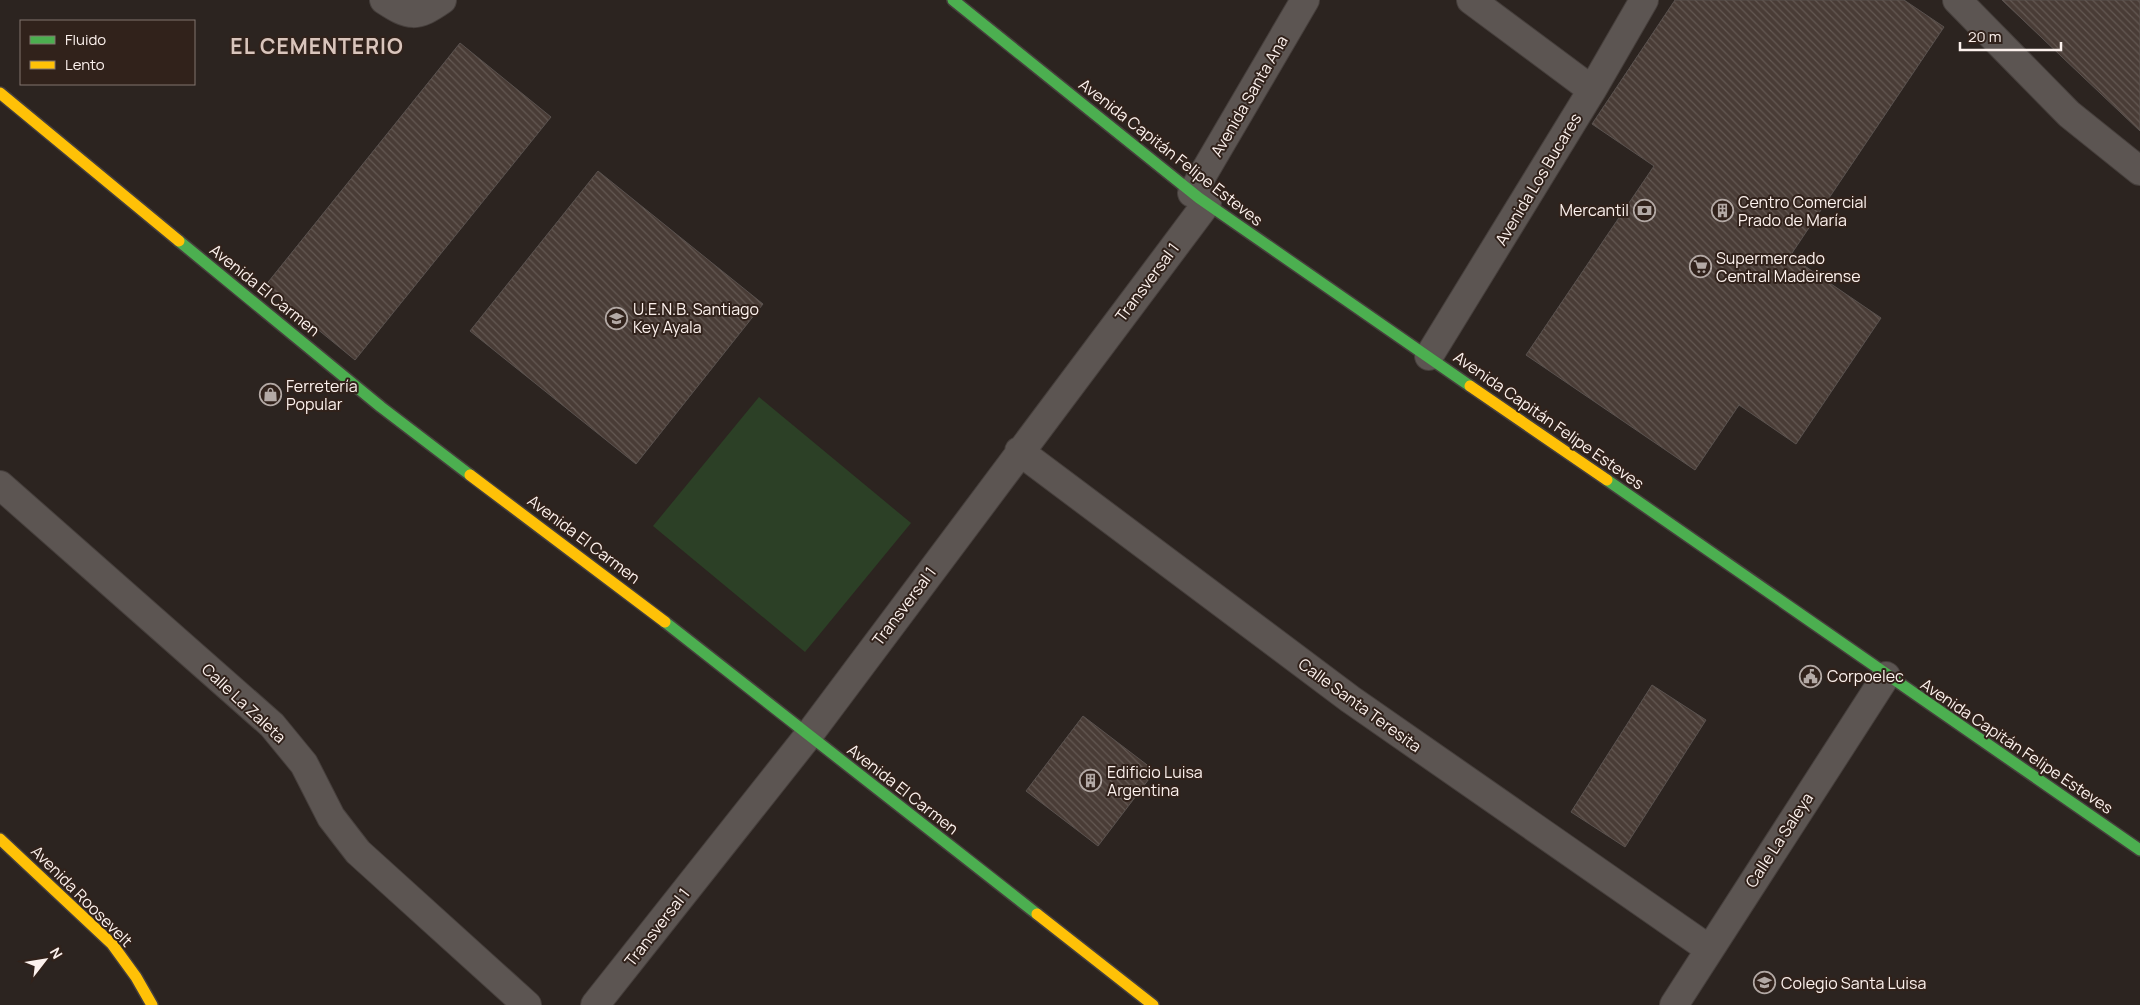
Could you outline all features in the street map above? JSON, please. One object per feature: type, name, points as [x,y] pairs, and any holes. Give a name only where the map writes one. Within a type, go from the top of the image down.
[{"type":"street","points":[[384,0],[399,10],[412,14],[425,12],[442,0]]},
{"type":"street","name":"Avenida Capitán Felipe Esteves","points":[[953,0],[1200,198],[1886,676],[2140,850]]},
{"type":"street","name":"Avenida Santa Ana","points":[[1200,198],[1306,0]]},
{"type":"street","points":[[1471,0],[1592,90]]},
{"type":"street","name":"Avenida Los Bucares","points":[[1429,356],[1592,90],[1644,0]]},
{"type":"street","points":[[1957,0],[2069,114],[2140,172]]},
{"type":"street","name":"Avenida El Carmen","points":[[0,93],[381,407],[660,618],[1153,1005]]},
{"type":"street","name":"Transversal 1","points":[[595,1005],[808,736],[1019,451],[1200,198]]},
{"type":"street","name":"Calle Santa Teresita","points":[[1019,451],[1350,699],[1709,949]]},
{"type":"street","name":"Calle La Zaleta","points":[[0,486],[272,725],[304,764],[331,818],[358,852],[526,1005]]},
{"type":"street","name":"Calle La Saleya","points":[[1674,1005],[1886,676]]},
{"type":"street","name":"Avenida Roosevelt","points":[[0,839],[112,944],[136,977],[152,1005]]},
{"type":"green space","points":[[759,397],[911,523],[805,652],[653,526]]},
{"type":"building","name":"Centro Comercial Prado de María","points":[[1675,0],[1904,0],[1944,27],[1790,256],[1881,318],[1796,444],[1739,405],[1695,470],[1526,355],[1654,166],[1592,124]]},
{"type":"building","points":[[2002,0],[2140,0],[2140,131]]},
{"type":"building","points":[[460,43],[551,117],[355,360],[265,286]]},
{"type":"building","name":"U.E.N.B. Santiago Key Ayala","points":[[598,171],[763,304],[636,464],[470,331]]},
{"type":"building","points":[[1652,685],[1706,720],[1625,847],[1571,812]]},
{"type":"building","name":"Edificio Luisa Argentina","points":[[1083,716],[1155,771],[1098,846],[1026,791]]},
{"type":"traffic: fast","points":[[953,0],[1199,198],[1470,386]]},
{"type":"traffic: fast","points":[[179,241],[381,407],[470,475]]},
{"type":"traffic: fast","points":[[1607,480],[2140,850]]},
{"type":"traffic: fast","points":[[665,622],[1037,914]]},
{"type":"traffic: slow","points":[[0,93],[179,241]]},
{"type":"traffic: slow","points":[[1470,386],[1607,480]]},
{"type":"traffic: slow","points":[[470,475],[665,622]]},
{"type":"traffic: slow","points":[[0,839],[112,944],[136,977],[152,1005]]},
{"type":"traffic: slow","points":[[1037,914],[1153,1005]]},
{"type":"place","name":"Mercantil","points":[[1645,210]]},
{"type":"place","name":"Centro Comercial Prado de María","points":[[1722,211]]},
{"type":"place","name":"Supermercado Central Madeirense","points":[[1700,267]]},
{"type":"place","name":"U.E.N.B. Santiago Key Ayala","points":[[617,318]]},
{"type":"place","name":"Ferretería Popular","points":[[270,395]]},
{"type":"place","name":"Corpoelec","points":[[1811,676]]},
{"type":"place","name":"Edificio Luisa Argentina","points":[[1091,781]]},
{"type":"place","name":"Colegio Santa Luisa","points":[[1765,983]]},
{"type":"district","name":"EL CEMENTERIO","points":[[317,47]]}]
